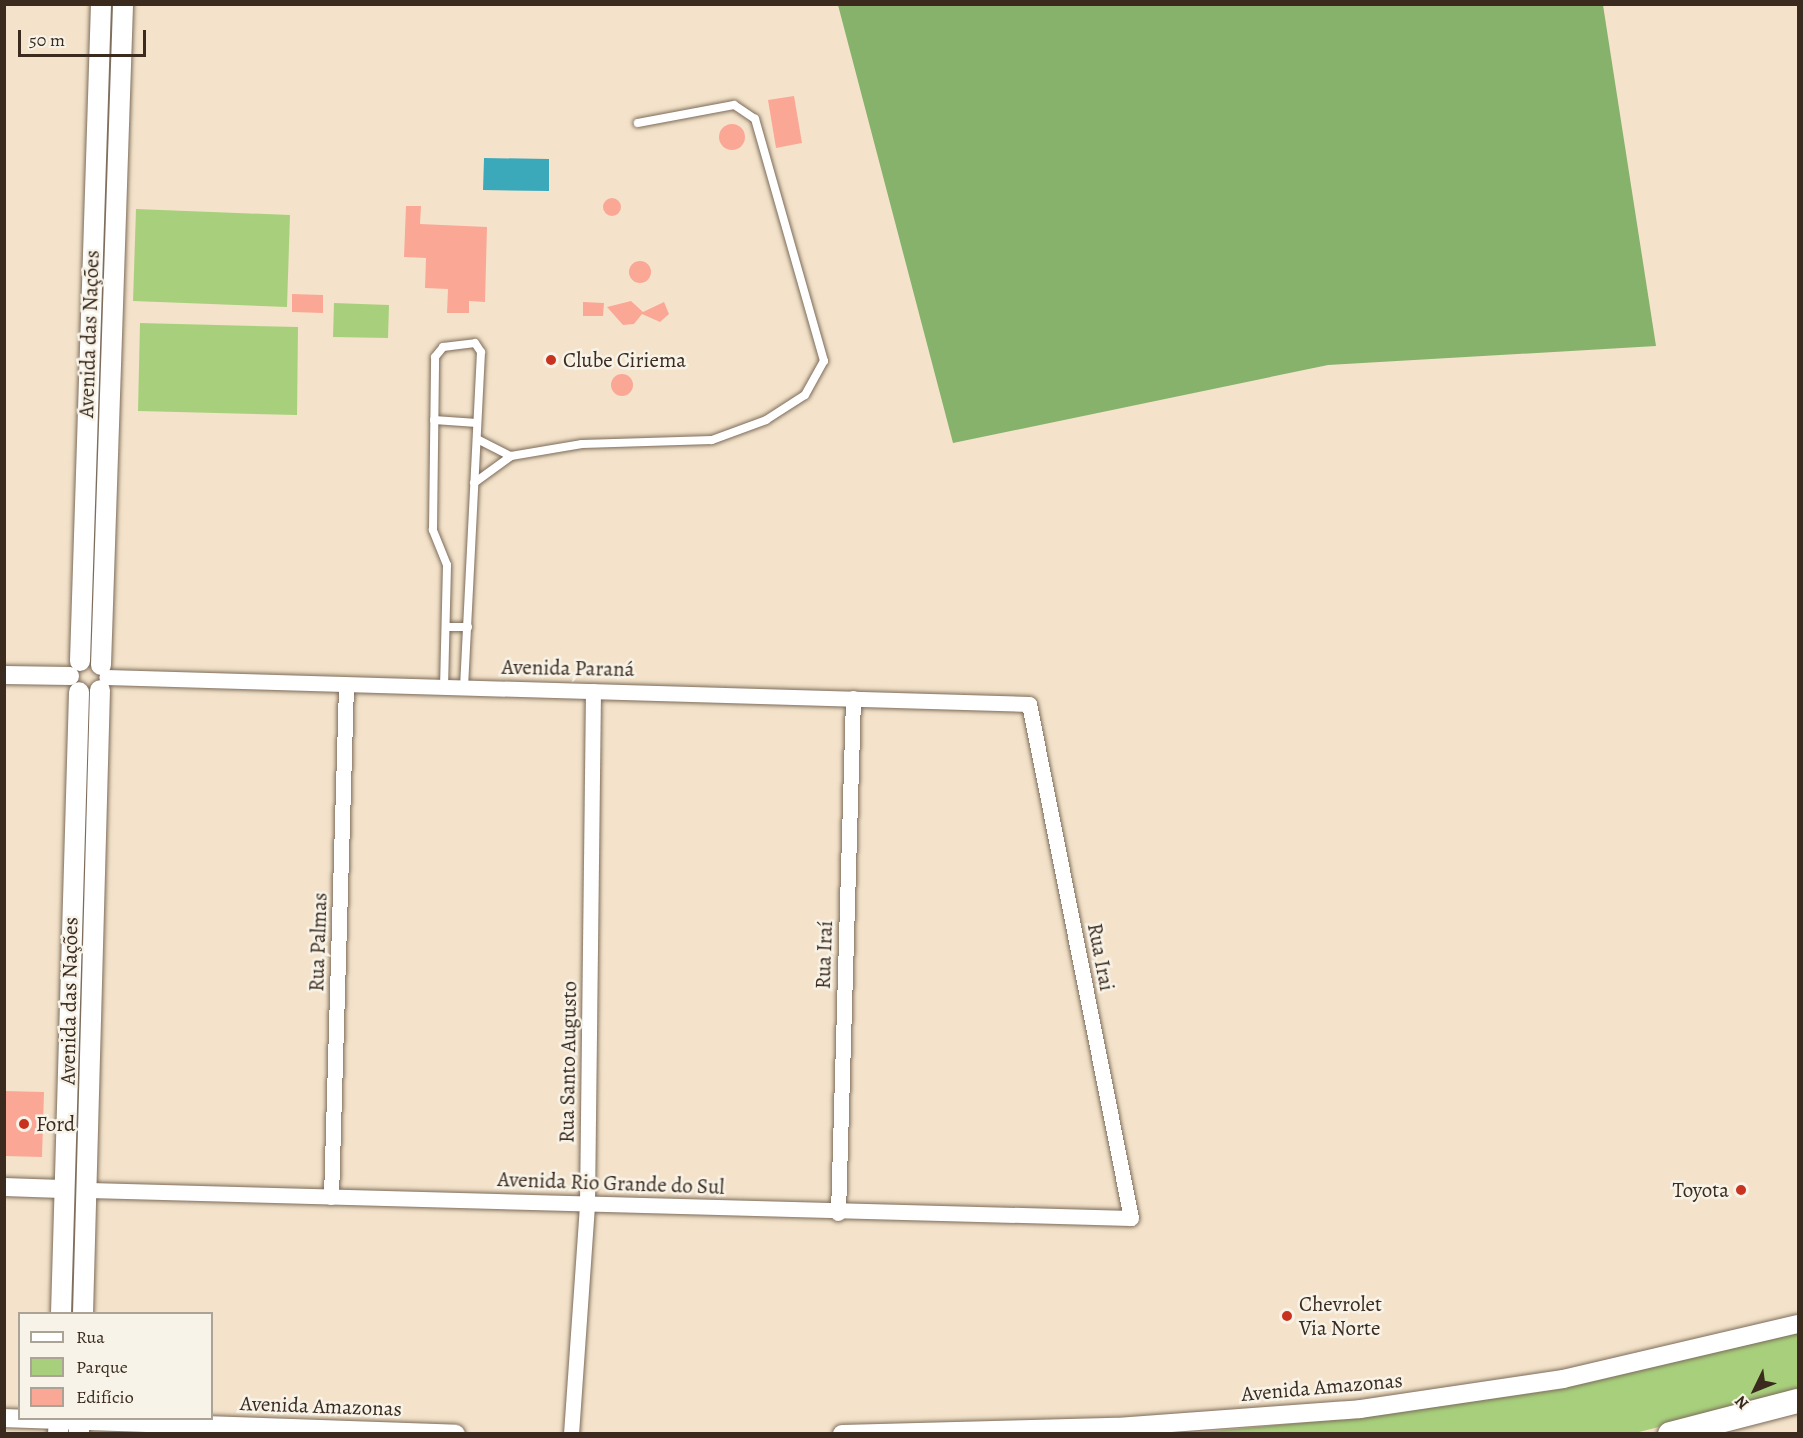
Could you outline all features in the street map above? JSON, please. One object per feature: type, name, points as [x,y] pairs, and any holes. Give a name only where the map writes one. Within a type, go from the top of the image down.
[{"type":"highway","points":[[1670,1434],[1798,1401]]},
{"type":"main road","name":"Avenida das Nações","points":[[61,1312],[62,1189],[76,676],[101,4]]},
{"type":"main road","name":"Avenida das Nações","points":[[83,1312],[89,1190],[123,4]]},
{"type":"main road","points":[[76,676],[102,677]]},
{"type":"main road","points":[[76,676],[102,677]]},
{"type":"street","points":[[4,675],[76,676]]},
{"type":"street","name":"Avenida Paraná","points":[[102,677],[346,687],[593,691],[1029,704]]},
{"type":"street","name":"Rua Palmas","points":[[331,1197],[346,687]]},
{"type":"street","name":"Rua Santo Augusto","points":[[571,1434],[587,1204],[593,691]]},
{"type":"street","name":"Rua Iraí","points":[[837,1213],[853,698]]},
{"type":"street","name":"Rua Irai","points":[[1029,704],[1131,1218]]},
{"type":"street","points":[[4,1187],[62,1189],[73,1202],[89,1190]]},
{"type":"street","name":"Avenida Rio Grande do Sul","points":[[89,1190],[837,1213],[1131,1218]]},
{"type":"street","name":"Avenida Amazonas","points":[[842,1434],[1117,1427],[1360,1409],[1563,1378],[1798,1324]]},
{"type":"street","name":"Avenida Amazonas","points":[[22,1420],[58,1424],[456,1434]]},
{"type":"lane","points":[[474,483],[511,456],[582,444],[712,440],[766,420],[806,395],[824,361],[755,119],[734,105],[638,123]]},
{"type":"lane","points":[[444,688],[447,565],[433,530],[437,352],[475,343],[481,352],[464,688]]},
{"type":"lane","points":[[434,420],[477,423]]},
{"type":"lane","points":[[477,439],[511,456]]},
{"type":"lane","points":[[446,627],[468,627]]},
{"type":"green space","points":[[838,5],[1603,5],[1656,346],[1328,365],[953,443]]},
{"type":"green space","points":[[136,209],[290,215],[287,307],[133,301]]},
{"type":"green space","points":[[334,303],[389,305],[388,338],[333,337]]},
{"type":"green space","points":[[140,323],[298,327],[297,415],[138,411]]},
{"type":"green space","points":[[1798,1333],[1798,1392],[1635,1433],[1180,1434],[1356,1418],[1561,1389]]},
{"type":"water","points":[[484,158],[549,159],[549,191],[483,190]]},
{"type":"building","points":[[794,96],[802,143],[776,148],[768,100]]},
{"type":"building","points":[[732,124],[741,128],[745,137],[741,146],[732,150],[723,146],[719,137],[723,128]]},
{"type":"building","points":[[608,198],[616,198],[621,203],[619,214],[608,216],[603,211],[603,203]]},
{"type":"building","points":[[406,206],[421,206],[420,224],[487,227],[485,302],[469,301],[469,313],[447,313],[448,289],[425,288],[426,258],[404,257]]},
{"type":"building","points":[[640,261],[650,268],[651,272],[644,282],[640,283],[630,276],[629,272],[636,262]]},
{"type":"building","points":[[292,294],[323,295],[323,313],[292,312]]},
{"type":"building","points":[[631,301],[643,312],[664,302],[669,314],[660,322],[642,314],[634,324],[623,325],[607,307]]},
{"type":"building","points":[[583,302],[604,303],[603,316],[583,316]]},
{"type":"building","points":[[618,374],[626,374],[633,381],[633,389],[626,396],[618,396],[611,389],[611,381]]},
{"type":"building","name":"Ford","points":[[4,1091],[44,1092],[42,1157],[4,1156]]},
{"type":"place","name":"Clube Ciriema","points":[[551,360]]},
{"type":"place","name":"Ford","points":[[24,1124]]},
{"type":"place","name":"Toyota","points":[[1741,1190]]},
{"type":"place","name":"Chevrolet Via Norte","points":[[1287,1316]]}]
